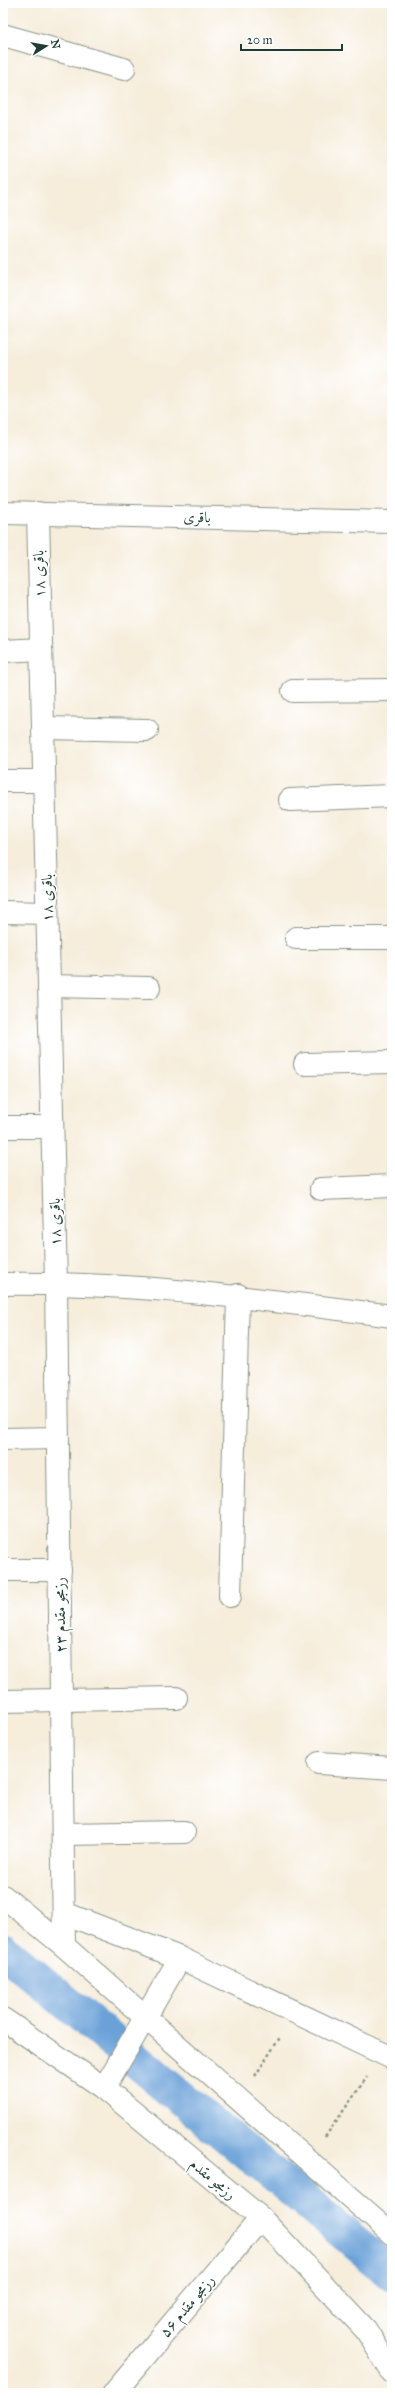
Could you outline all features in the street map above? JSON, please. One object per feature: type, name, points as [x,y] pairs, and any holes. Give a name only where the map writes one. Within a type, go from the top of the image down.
[{"type":"street","points":[[3,35],[124,69]]},
{"type":"street","name":"باقری","points":[[3,512],[392,522]]},
{"type":"street","name":"باقری ۱۸","points":[[38,513],[56,1283]]},
{"type":"street","points":[[3,651],[41,649]]},
{"type":"street","points":[[293,691],[392,690]]},
{"type":"street","points":[[43,728],[147,730]]},
{"type":"street","points":[[3,781],[44,781]]},
{"type":"street","points":[[290,800],[392,796]]},
{"type":"street","points":[[3,912],[47,913]]},
{"type":"street","points":[[296,938],[392,938]]},
{"type":"street","points":[[49,986],[149,988]]},
{"type":"street","points":[[305,1064],[392,1062]]},
{"type":"street","points":[[3,1127],[52,1127]]},
{"type":"street","points":[[321,1189],[392,1186]]},
{"type":"street","points":[[3,1284],[56,1283],[238,1296],[392,1316]]},
{"type":"street","name":"رزمجو مقدم ۲۳","points":[[56,1283],[64,1946]]},
{"type":"street","points":[[230,1596],[238,1296]]},
{"type":"street","points":[[3,1439],[58,1438]]},
{"type":"street","points":[[3,1570],[60,1570]]},
{"type":"street","points":[[3,1701],[176,1698]]},
{"type":"street","points":[[319,1763],[392,1768]]},
{"type":"street","points":[[63,1834],[184,1832]]},
{"type":"street","points":[[3,1896],[64,1946],[144,2018],[390,2228]]},
{"type":"street","points":[[64,1913],[180,1958],[388,2056]]},
{"type":"street","points":[[105,2087],[180,1958]]},
{"type":"street","name":"رزمجو مقدم","points":[[3,2019],[105,2087],[261,2218],[366,2330],[392,2372]]},
{"type":"street","name":"رزمجو مقدم ۵۶","points":[[114,2393],[261,2218]]},
{"type":"path","points":[[239,2100],[297,2013]]},
{"type":"path","points":[[309,2160],[388,2056]]},
{"type":"waterway","points":[[3,1950],[392,2273]]}]
